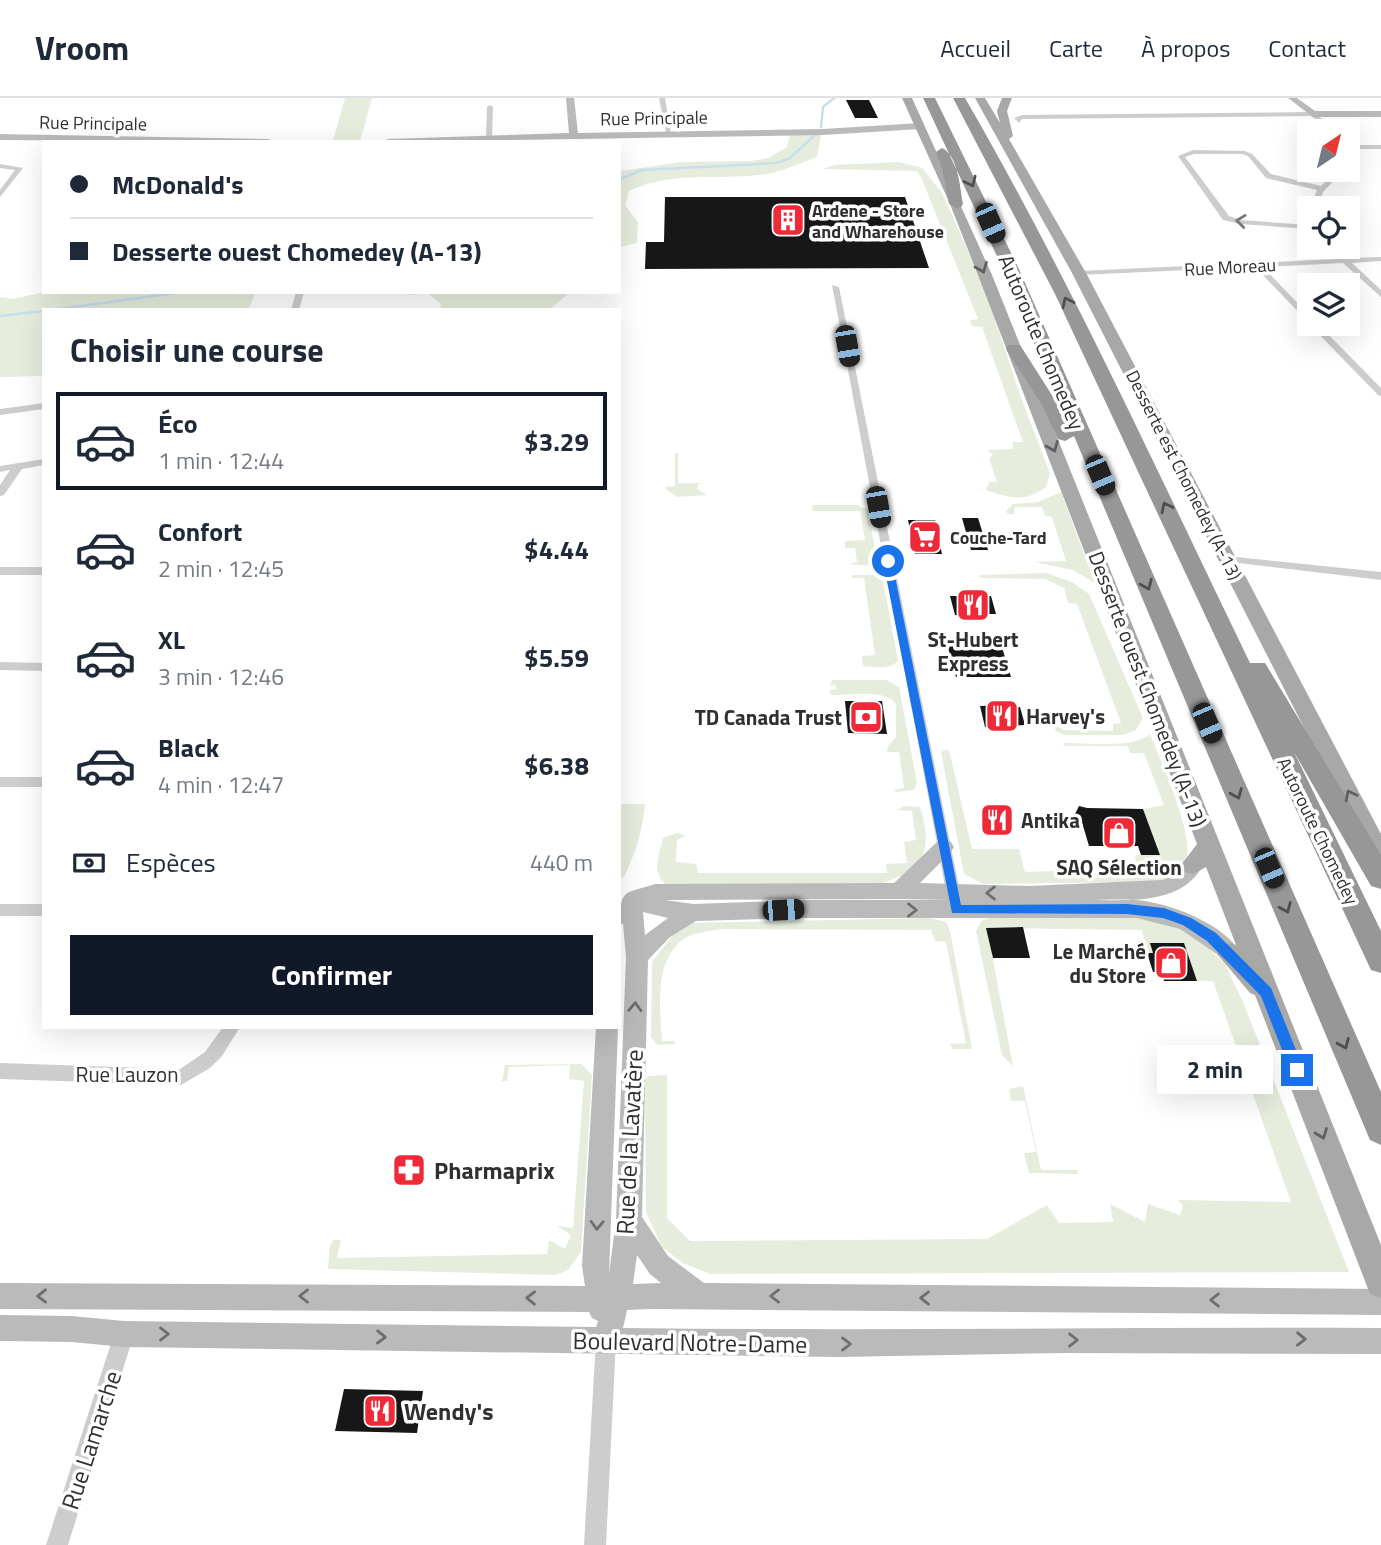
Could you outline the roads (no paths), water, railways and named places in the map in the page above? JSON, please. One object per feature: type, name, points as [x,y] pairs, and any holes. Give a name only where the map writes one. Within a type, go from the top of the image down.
[{"type":"highway","name":"Autoroute Chomedey","points":[[959,98],[1039,245],[1381,961]]},
{"type":"highway","name":"Autoroute Chomedey","points":[[929,99],[990,223],[1381,1129]]},
{"type":"highway","points":[[929,99],[940,145],[949,168],[956,204]]},
{"type":"highway","points":[[1014,349],[1051,405],[1065,435],[1111,500]]},
{"type":"highway","points":[[1195,569],[1289,720],[1336,807],[1381,878]]},
{"type":"main road","name":"Desserte est Chomedey (A-13)","points":[[980,98],[1079,273],[1381,856]]},
{"type":"main road","points":[[1007,98],[1002,113],[1011,149]]},
{"type":"main road","name":"Desserte ouest Chomedey (A-13)","points":[[907,99],[956,204],[1381,1283]]},
{"type":"main road","points":[[1193,865],[1210,845]]},
{"type":"main road","points":[[1230,954],[1266,992]]},
{"type":"street","points":[[570,98],[574,135]]},
{"type":"street","points":[[662,98],[669,133]]},
{"type":"street","points":[[1292,98],[1319,119]]},
{"type":"street","points":[[489,139],[490,107]]},
{"type":"street","points":[[1047,117],[1381,114]]},
{"type":"street","name":"Rue Principale","points":[[455,140],[517,140],[574,135],[813,132],[920,126]]},
{"type":"street","name":"Rue Principale","points":[[0,137],[162,140]]},
{"type":"street","points":[[1360,148],[1381,148]]},
{"type":"street","points":[[1297,226],[1240,222],[1226,218],[1181,156],[1194,152],[1243,152],[1250,155],[1272,177],[1323,189]]},
{"type":"street","points":[[0,166],[20,168],[0,195]]},
{"type":"street","points":[[1320,196],[1329,182]]},
{"type":"street","name":"Rue Moreau","points":[[1079,273],[1381,259]]},
{"type":"street","points":[[1345,261],[1381,294]]},
{"type":"street","points":[[1258,265],[1297,307]]},
{"type":"street","points":[[835,287],[954,901]]},
{"type":"street","points":[[1325,336],[1381,393]]},
{"type":"street","points":[[0,412],[42,406]]},
{"type":"street","points":[[0,469],[42,462]]},
{"type":"street","points":[[0,493],[17,468]]},
{"type":"street","points":[[1227,559],[1381,576]]},
{"type":"street","points":[[0,571],[42,571]]},
{"type":"street","points":[[0,666],[42,667]]},
{"type":"street","points":[[0,782],[42,782]]},
{"type":"street","points":[[898,891],[944,847]]},
{"type":"street","points":[[625,908],[653,907],[693,913],[954,901],[1030,894],[1154,890],[1180,881],[1193,865]]},
{"type":"street","points":[[625,908],[655,892],[898,891],[954,901],[1151,911],[1187,922],[1212,937],[1230,954]]},
{"type":"street","name":"Rue de la Lavatère","points":[[595,1545],[608,1298],[629,1220],[637,957],[625,908]]},
{"type":"street","points":[[0,910],[42,910]]},
{"type":"street","points":[[637,957],[663,931],[693,913]]},
{"type":"street","name":"Rue Lauzon","points":[[0,1071],[181,1077],[198,1070],[215,1055],[231,1029]]},
{"type":"street","name":"Rue de la Lavatère","points":[[607,1029],[596,1266],[608,1298]]},
{"type":"street","points":[[629,1220],[659,1265],[699,1296]]},
{"type":"street","name":"Boulevard Notre-Dame","points":[[0,1296],[699,1296],[1381,1301]]},
{"type":"street","name":"Boulevard Notre-Dame","points":[[0,1328],[72,1329],[124,1334],[853,1344],[1077,1339],[1381,1341]]},
{"type":"street","name":"Rue Lamarche","points":[[57,1545],[124,1334]]},
{"type":"waterway","points":[[821,127],[823,107],[834,98]]},
{"type":"waterway","points":[[621,179],[642,170],[776,163],[790,158],[816,134]]},
{"type":"waterway","points":[[66,308],[168,294]]},
{"type":"waterway","points":[[0,316],[42,311]]},
{"type":"place","name":"Ardene - Store and Wharehouse","points":[[788,220]]},
{"type":"place","name":"Couche-Tard","points":[[925,537]]},
{"type":"place","name":"St-Hubert Express","points":[[973,605]]},
{"type":"place","name":"Harvey's","points":[[1002,716]]},
{"type":"place","name":"TD Canada Trust","points":[[866,717]]},
{"type":"place","name":"Antika","points":[[997,820]]},
{"type":"place","name":"SAQ Sélection","points":[[1119,833]]},
{"type":"place","name":"Le Marché du Store","points":[[1171,963]]},
{"type":"place","name":"Pharmaprix","points":[[409,1170]]},
{"type":"place","name":"Wendy's","points":[[380,1411]]}]
